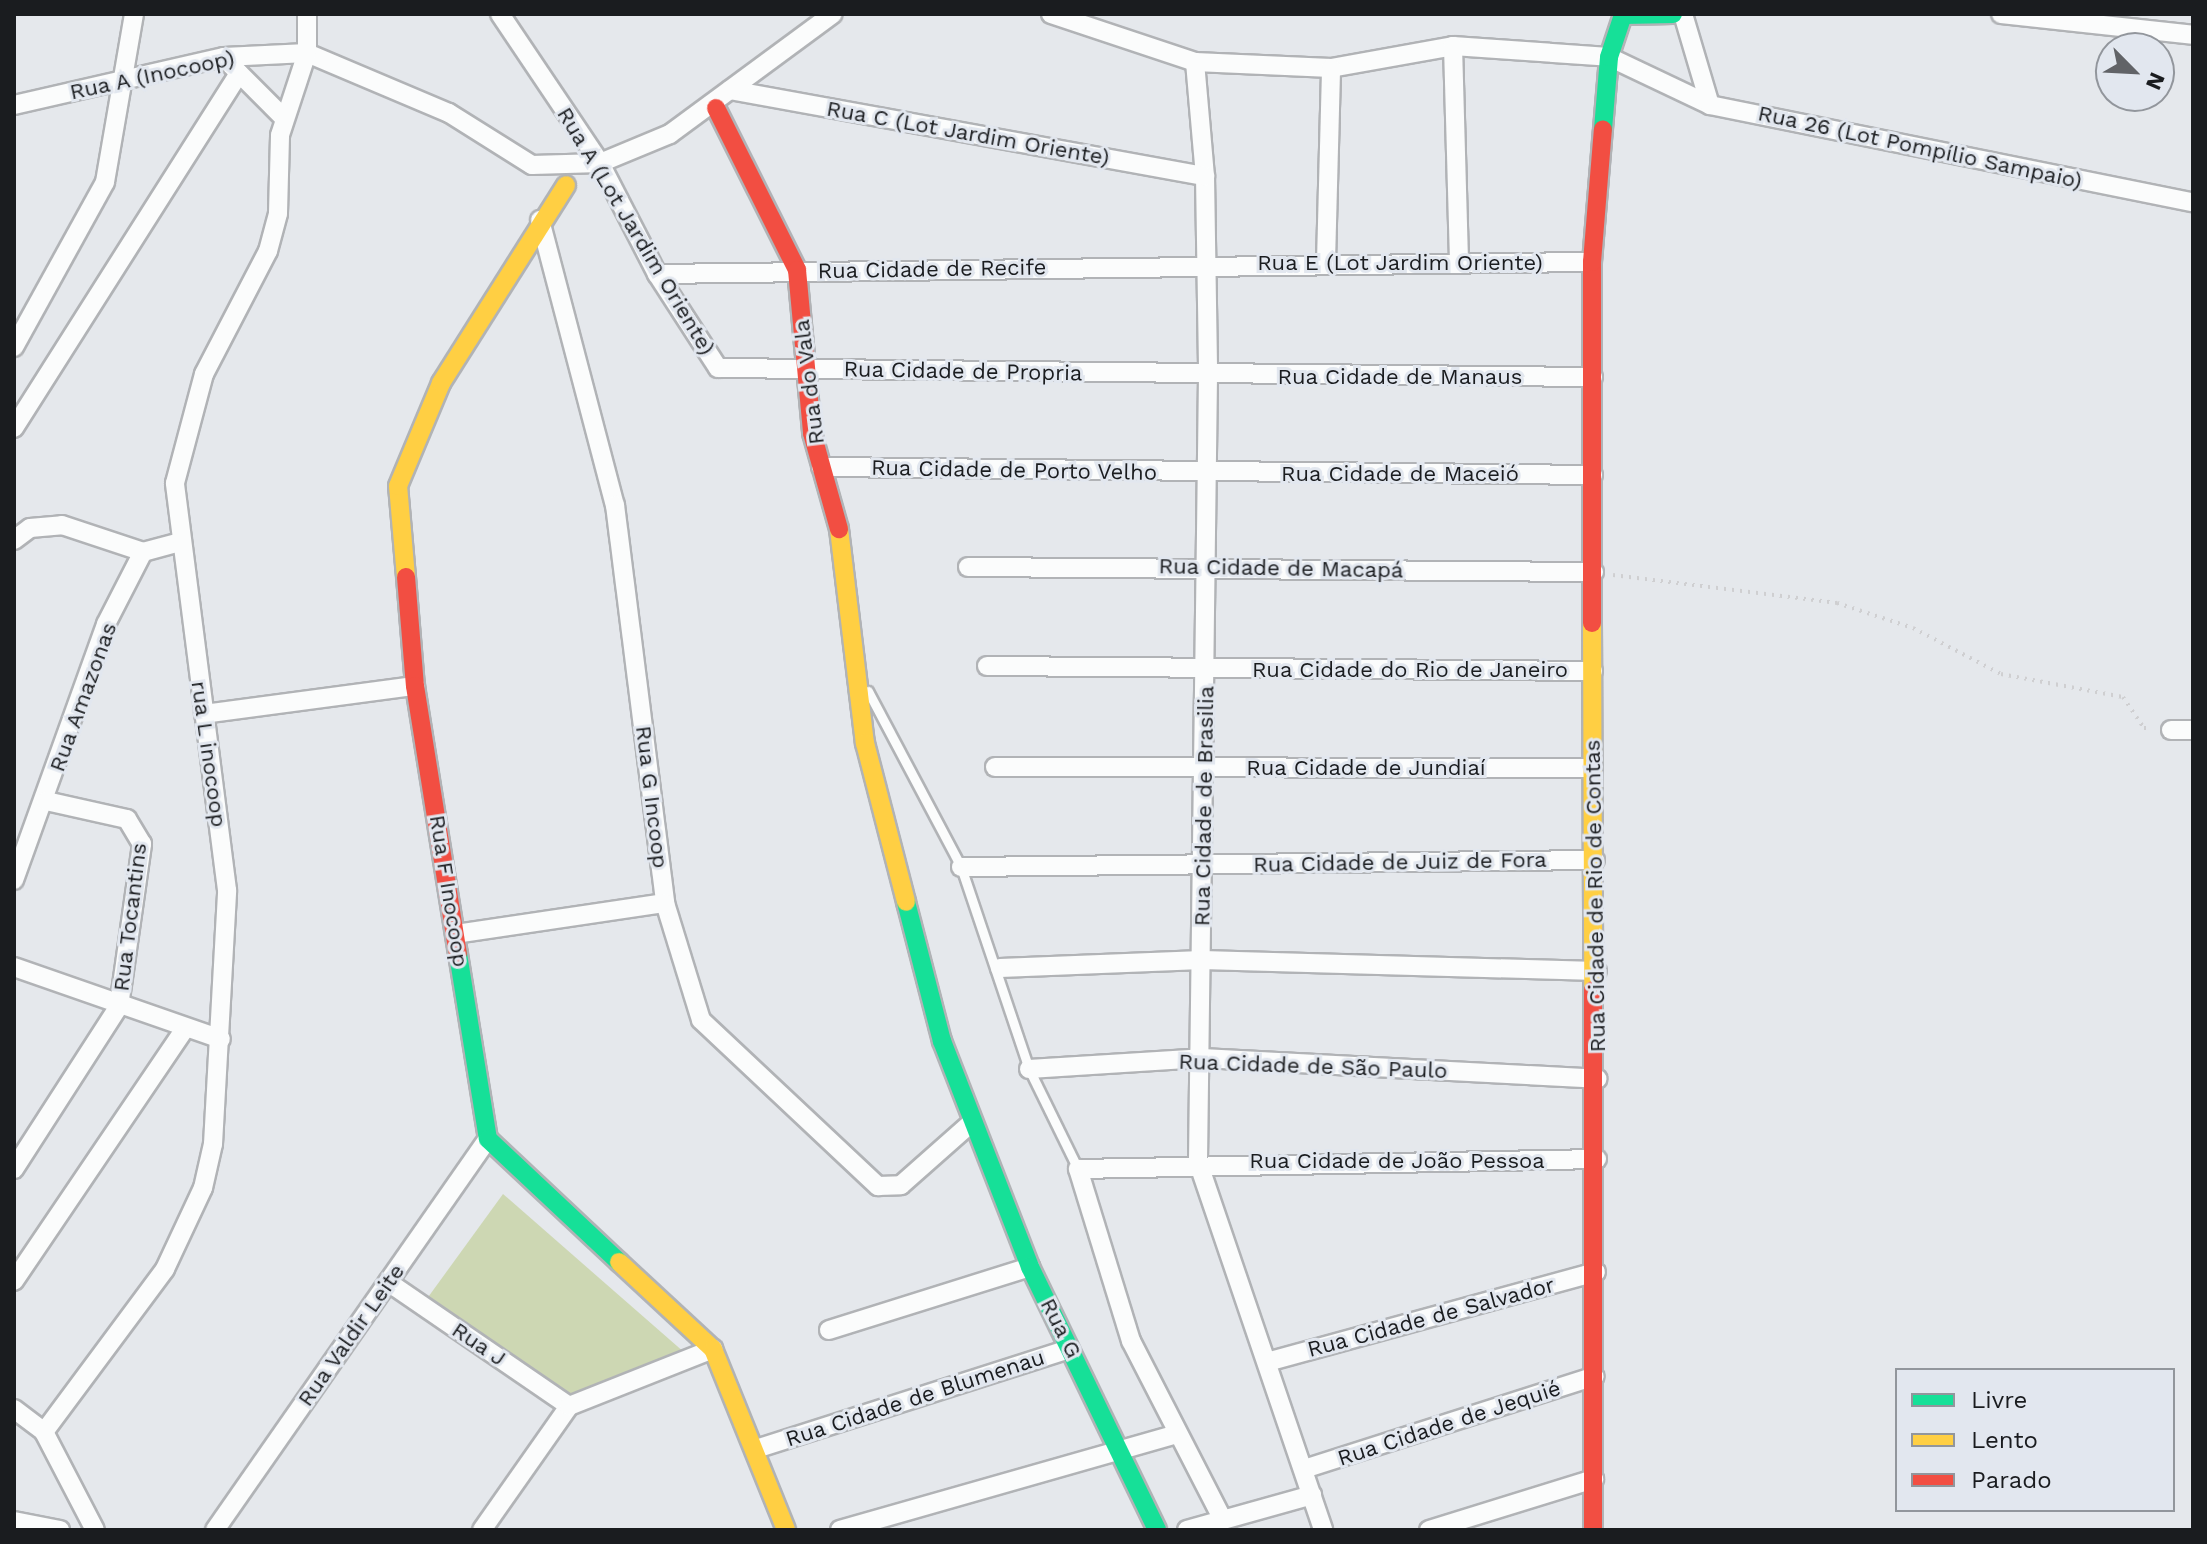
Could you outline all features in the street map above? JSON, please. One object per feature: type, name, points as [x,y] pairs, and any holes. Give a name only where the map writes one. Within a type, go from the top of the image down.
[{"type":"street","points":[[14,347],[105,182],[120,78],[134,14]]},
{"type":"street","name":"rua L inocoop","points":[[44,1432],[183,1237],[213,1144],[227,890],[180,542],[175,483],[183,437],[204,374],[268,251],[284,118],[307,53],[307,14]]},
{"type":"street","name":"Rua A (Lot Jardim Oriente)","points":[[500,14],[600,163],[657,274],[718,368]]},
{"type":"street","points":[[600,163],[670,134],[833,14]]},
{"type":"street","points":[[1051,14],[1195,62],[1331,68],[1453,46],[1609,57]]},
{"type":"street","name":"Rua Cidade de Rio de Contas","points":[[1593,1530],[1597,971],[1593,768],[1592,262],[1609,57],[1623,15],[1673,14]]},
{"type":"street","points":[[1683,14],[1710,105]]},
{"type":"street","points":[[2001,14],[2193,35]]},
{"type":"street","points":[[1453,46],[1459,263]]},
{"type":"street","name":"Rua A (Inocoop)","points":[[14,105],[120,78],[224,57],[307,53],[449,113],[532,165],[600,163]]},
{"type":"street","points":[[224,57],[284,118]]},
{"type":"street","name":"Rua 26 (Lot Pompílio Sampaio)","points":[[1609,57],[1710,105],[2193,202]]},
{"type":"street","name":"Rua Cidade de Brasilia","points":[[1195,62],[1205,176],[1208,376],[1203,767],[1205,864],[1198,1162],[1323,1530]]},
{"type":"street","points":[[1326,262],[1331,68]]},
{"type":"street","points":[[14,428],[239,73]]},
{"type":"street","name":"Rua C (Lot Jardim Oriente)","points":[[730,90],[1205,176]]},
{"type":"street","points":[[716,108],[797,270]]},
{"type":"street","name":"Rua F Inocoop","points":[[488,1139],[415,686],[398,486],[441,383],[540,220],[566,185]]},
{"type":"street","name":"Rua G Incoop","points":[[540,220],[615,505],[665,903],[701,1020],[878,1186],[901,1185],[971,1123]]},
{"type":"street","name":"Rua E (Lot Jardim Oriente)","points":[[1207,266],[1326,262],[1592,262]]},
{"type":"street","name":"Rua Cidade de Recife","points":[[657,274],[1207,266]]},
{"type":"street","name":"Rua do Vala","points":[[797,270],[821,467],[842,539],[860,679]]},
{"type":"street","name":"Rua Cidade de Propria","points":[[718,368],[1208,376]]},
{"type":"street","name":"Rua Cidade de Manaus","points":[[1208,376],[1593,377]]},
{"type":"street","name":"Rua Cidade de Porto Velho","points":[[821,467],[1208,474]]},
{"type":"street","name":"Rua Cidade de Maceió","points":[[1208,474],[1593,475]]},
{"type":"street","points":[[14,540],[22,523],[62,525],[143,552],[180,542]]},
{"type":"street","name":"Rua Amazonas","points":[[14,880],[46,801],[106,624],[143,552]]},
{"type":"street","name":"Rua Cidade de Macapá","points":[[968,567],[1594,572]]},
{"type":"street","name":"Rua Cidade do Rio de Janeiro","points":[[987,666],[1593,671]]},
{"type":"street","name":"Rua G","points":[[860,679],[878,809],[971,1123],[1030,1267],[1122,1445],[1157,1530]]},
{"type":"street","points":[[204,714],[415,686]]},
{"type":"street","points":[[2171,730],[2193,730]]},
{"type":"street","name":"Rua Cidade de Jundiaí","points":[[995,767],[1593,768]]},
{"type":"street","name":"Rua Tocantins","points":[[14,1169],[119,1006],[141,833],[127,819],[46,801]]},
{"type":"street","name":"Rua Cidade de Juiz de Fora","points":[[961,867],[1595,860]]},
{"type":"street","points":[[455,934],[665,903]]},
{"type":"street","points":[[1000,968],[1202,960],[1597,971]]},
{"type":"street","points":[[14,967],[183,1031],[221,1039]]},
{"type":"street","points":[[14,1281],[183,1031]]},
{"type":"street","name":"Rua Cidade de São Paulo","points":[[1029,1069],[1202,1058],[1597,1079]]},
{"type":"street","points":[[488,1139],[713,1349],[759,1448],[786,1530]]},
{"type":"street","name":"Rua Valdir Leite","points":[[215,1530],[488,1139]]},
{"type":"street","name":"Rua Cidade de João Pessoa","points":[[1078,1169],[1198,1162],[1597,1159]]},
{"type":"street","points":[[1078,1169],[1131,1341],[1223,1520]]},
{"type":"street","points":[[829,1330],[1030,1267]]},
{"type":"street","name":"Rua Cidade de Salvador","points":[[1267,1362],[1596,1272]]},
{"type":"street","name":"Rua J","points":[[388,1282],[569,1406]]},
{"type":"street","points":[[482,1530],[569,1406],[713,1349]]},
{"type":"street","name":"Rua Cidade de Blumenau","points":[[759,1448],[1070,1349]]},
{"type":"street","name":"Rua Cidade de Jequié","points":[[1304,1469],[1595,1376]]},
{"type":"street","points":[[14,1409],[44,1432],[95,1530]]},
{"type":"street","points":[[840,1530],[1122,1445],[1177,1434]]},
{"type":"street","points":[[1429,1530],[1594,1479]]},
{"type":"street","points":[[1187,1530],[1312,1495]]},
{"type":"street","points":[[14,1521],[60,1530]]},
{"type":"lane","points":[[860,679],[961,867],[1000,968],[1029,1069],[1078,1169]]},
{"type":"path","points":[[1594,572],[1837,603],[1913,628],[2001,674],[2123,697],[2144,728],[2171,730]]},
{"type":"green space","points":[[503,1194],[685,1353],[572,1403],[426,1300]]},
{"type":"traffic: fast","points":[[1603,129],[1609,57],[1623,15],[1673,14]]},
{"type":"traffic: fast","points":[[906,902],[942,1041],[1030,1267],[1157,1530]]},
{"type":"traffic: fast","points":[[458,954],[488,1139],[619,1262]]},
{"type":"traffic: slow","points":[[406,577],[398,486],[441,383],[566,185]]},
{"type":"traffic: slow","points":[[839,529],[865,743],[906,902]]},
{"type":"traffic: slow","points":[[1592,623],[1593,990]]},
{"type":"traffic: slow","points":[[619,1262],[713,1349],[786,1530]]},
{"type":"traffic: jam","points":[[716,108],[797,270],[812,433],[839,529]]},
{"type":"traffic: jam","points":[[1592,623],[1592,262],[1603,129]]},
{"type":"traffic: jam","points":[[406,577],[415,686],[458,954]]},
{"type":"traffic: jam","points":[[1593,990],[1593,1530]]}]
